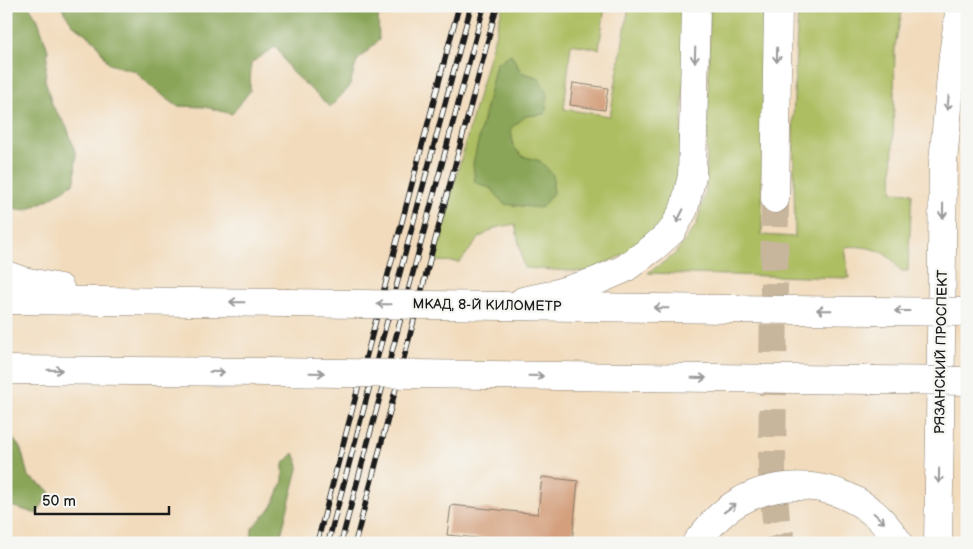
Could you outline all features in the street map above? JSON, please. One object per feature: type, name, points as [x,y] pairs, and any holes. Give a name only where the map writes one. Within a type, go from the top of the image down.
[{"type":"main road","points":[[503,306],[552,296],[594,282],[624,269],[654,248],[672,231],[684,209],[692,176],[696,6]]},
{"type":"main road","points":[[775,199],[778,6]]},
{"type":"main road","points":[[950,6],[953,55]]},
{"type":"main road","points":[[953,55],[960,6]]},
{"type":"main road","name":"РЯЗАНСКИЙ ПРОСПЕКТ","points":[[938,543],[943,162],[953,55]]},
{"type":"main road","points":[[6,275],[23,281],[133,301]]},
{"type":"main road","name":"МКАД, 8-Й КИЛОМЕТР","points":[[6,300],[967,312]]},
{"type":"main road","points":[[6,370],[967,381]]},
{"type":"main road","points":[[696,543],[720,516],[736,503],[754,494],[774,488],[795,486],[816,487],[836,492],[854,500],[872,512],[887,526],[900,543]]},
{"type":"green space","points":[[6,6],[29,6],[38,20],[48,50],[45,79],[52,105],[67,127],[76,154],[75,182],[51,198],[27,210],[6,208]]},
{"type":"green space","points":[[61,6],[362,6],[378,13],[379,40],[357,61],[349,88],[330,107],[290,70],[276,46],[251,63],[250,91],[232,114],[205,107],[177,106],[155,90],[135,71],[109,64],[95,41],[72,24]]},
{"type":"green space","points":[[503,6],[605,6],[599,49],[571,44],[564,109],[610,116],[629,6],[688,6],[678,204],[650,242],[587,272],[524,268],[515,224],[495,228],[479,238],[460,262],[433,261]]},
{"type":"green space","points":[[710,6],[764,6],[762,235],[795,237],[793,121],[798,6],[903,6],[895,46],[892,192],[912,193],[908,271],[900,271],[891,259],[880,252],[869,248],[851,246],[845,247],[849,278],[648,273],[674,255],[696,226],[706,189]]},
{"type":"green space","points":[[511,54],[521,72],[539,78],[548,96],[545,114],[526,116],[511,128],[513,146],[522,156],[540,161],[553,175],[553,193],[541,208],[504,204],[492,189],[475,182],[473,164],[496,64]]},
{"type":"green space","points":[[6,429],[21,449],[28,476],[50,491],[37,514],[11,506],[6,518]]},
{"type":"green space","points":[[294,453],[299,465],[279,543],[251,543],[252,528],[272,507],[283,481],[283,464]]},
{"type":"building","points":[[573,83],[608,88],[605,110],[570,105]]},
{"type":"building","points":[[542,477],[578,481],[572,543],[525,543],[447,535],[451,505],[538,514]]},
{"type":"tunnel","points":[[775,199],[772,470],[776,520],[782,543]]},
{"type":"railway","points":[[317,543],[459,6]]},
{"type":"railway","points":[[328,543],[471,6]]},
{"type":"railway","points":[[341,543],[484,6]]},
{"type":"railway","points":[[355,543],[497,6]]}]
